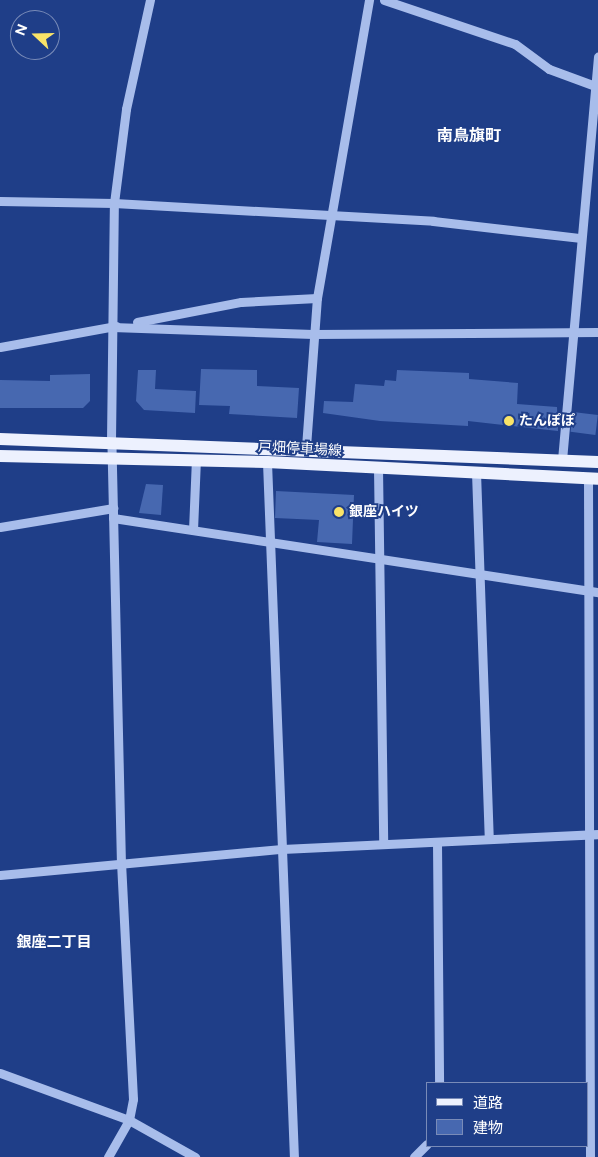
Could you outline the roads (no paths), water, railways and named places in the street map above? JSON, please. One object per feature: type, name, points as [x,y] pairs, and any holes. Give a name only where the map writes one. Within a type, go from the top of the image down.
[{"type":"main road","name":"戸畑停車場線","points":[[0,439],[111,440],[306,447],[598,462]]},
{"type":"main road","name":"戸畑停車場線","points":[[0,456],[112,457],[267,462],[593,478]]},
{"type":"street","points":[[108,1157],[129,1120],[133,1099],[121,865],[111,440],[114,203],[126,109],[150,0]]},
{"type":"street","points":[[306,447],[317,298],[329,217],[369,0]]},
{"type":"street","points":[[384,0],[515,44],[549,69],[596,87]]},
{"type":"street","points":[[562,460],[579,238],[598,58]]},
{"type":"street","points":[[0,201],[114,203],[329,217],[433,221],[579,238]]},
{"type":"street","points":[[0,347],[241,302],[317,298]]},
{"type":"street","points":[[112,327],[314,334],[598,332]]},
{"type":"street","points":[[193,530],[196,460]]},
{"type":"street","points":[[267,462],[294,1157]]},
{"type":"street","points":[[378,468],[383,844]]},
{"type":"street","points":[[476,472],[489,839]]},
{"type":"street","points":[[590,1157],[586,834],[594,591],[593,478]]},
{"type":"street","points":[[0,527],[113,508]]},
{"type":"street","points":[[113,518],[594,591]]},
{"type":"street","points":[[0,875],[282,849],[383,844],[438,844],[489,839],[598,834]]},
{"type":"street","points":[[438,844],[439,1082]]},
{"type":"street","points":[[0,1073],[129,1120],[195,1157]]},
{"type":"street","points":[[414,1157],[426,1145]]},
{"type":"place","name":"たんぽぽ","points":[[509,421]]},
{"type":"place","name":"銀座ハイツ","points":[[339,512]]},
{"type":"district","name":"南鳥旗町","points":[[469,136]]},
{"type":"district","name":"銀座二丁目","points":[[54,943]]}]
